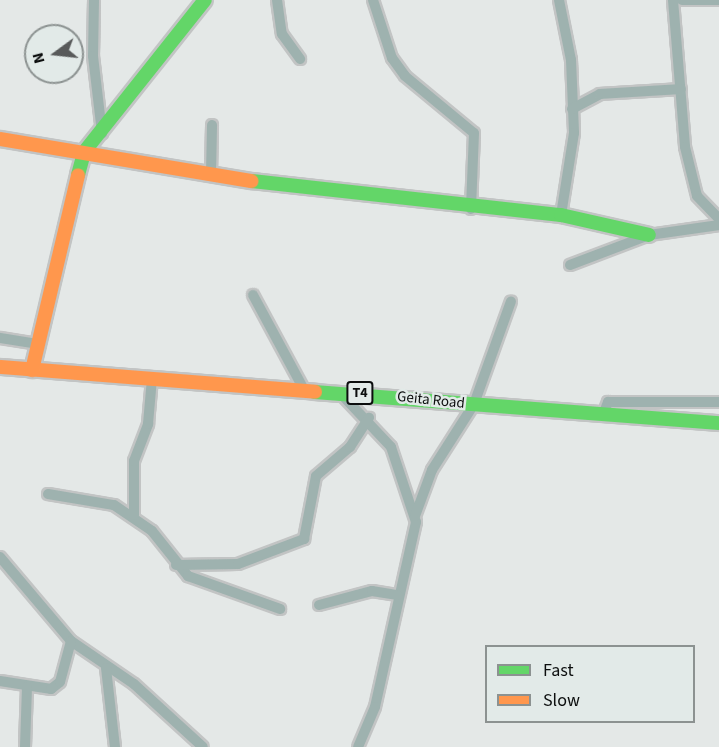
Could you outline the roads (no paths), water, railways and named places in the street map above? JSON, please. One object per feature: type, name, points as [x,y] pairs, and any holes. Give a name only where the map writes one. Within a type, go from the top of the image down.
[{"type":"main road","points":[[32,370],[84,152],[102,133],[205,0]]},
{"type":"main road","points":[[0,139],[211,174],[471,209],[561,215],[649,235]]},
{"type":"main road","name":"Geita Road","points":[[0,367],[335,390],[474,404],[604,412],[719,423]]},
{"type":"street","points":[[94,0],[93,56],[102,133]]},
{"type":"street","points":[[277,0],[282,34],[300,59]]},
{"type":"street","points":[[373,0],[389,51],[405,76],[474,133],[471,209]]},
{"type":"street","points":[[559,0],[571,60],[574,150],[561,215]]},
{"type":"street","points":[[674,0],[681,89],[695,190],[719,219]]},
{"type":"street","points":[[682,0],[719,0]]},
{"type":"street","points":[[572,109],[600,94],[681,89]]},
{"type":"street","points":[[211,174],[213,125]]},
{"type":"street","points":[[570,265],[649,235],[719,225]]},
{"type":"street","points":[[253,295],[303,388]]},
{"type":"street","points":[[358,747],[375,707],[415,516],[432,470],[474,404],[511,301]]},
{"type":"street","points":[[0,338],[39,344]]},
{"type":"street","points":[[134,515],[134,461],[148,424],[152,378]]},
{"type":"street","points":[[335,390],[369,418],[391,447],[415,516]]},
{"type":"street","points":[[604,412],[608,402],[719,402]]},
{"type":"street","points":[[176,565],[238,564],[304,539],[316,476],[350,447],[369,418]]},
{"type":"street","points":[[48,494],[114,505],[134,515],[176,565],[200,583],[280,609]]},
{"type":"street","points":[[0,557],[70,641],[106,668],[134,684],[203,747]]},
{"type":"street","points":[[320,604],[372,591],[398,595]]},
{"type":"street","points":[[0,681],[51,689],[60,682],[70,641]]},
{"type":"street","points":[[106,668],[115,747]]},
{"type":"street","points":[[25,747],[27,687]]}]
